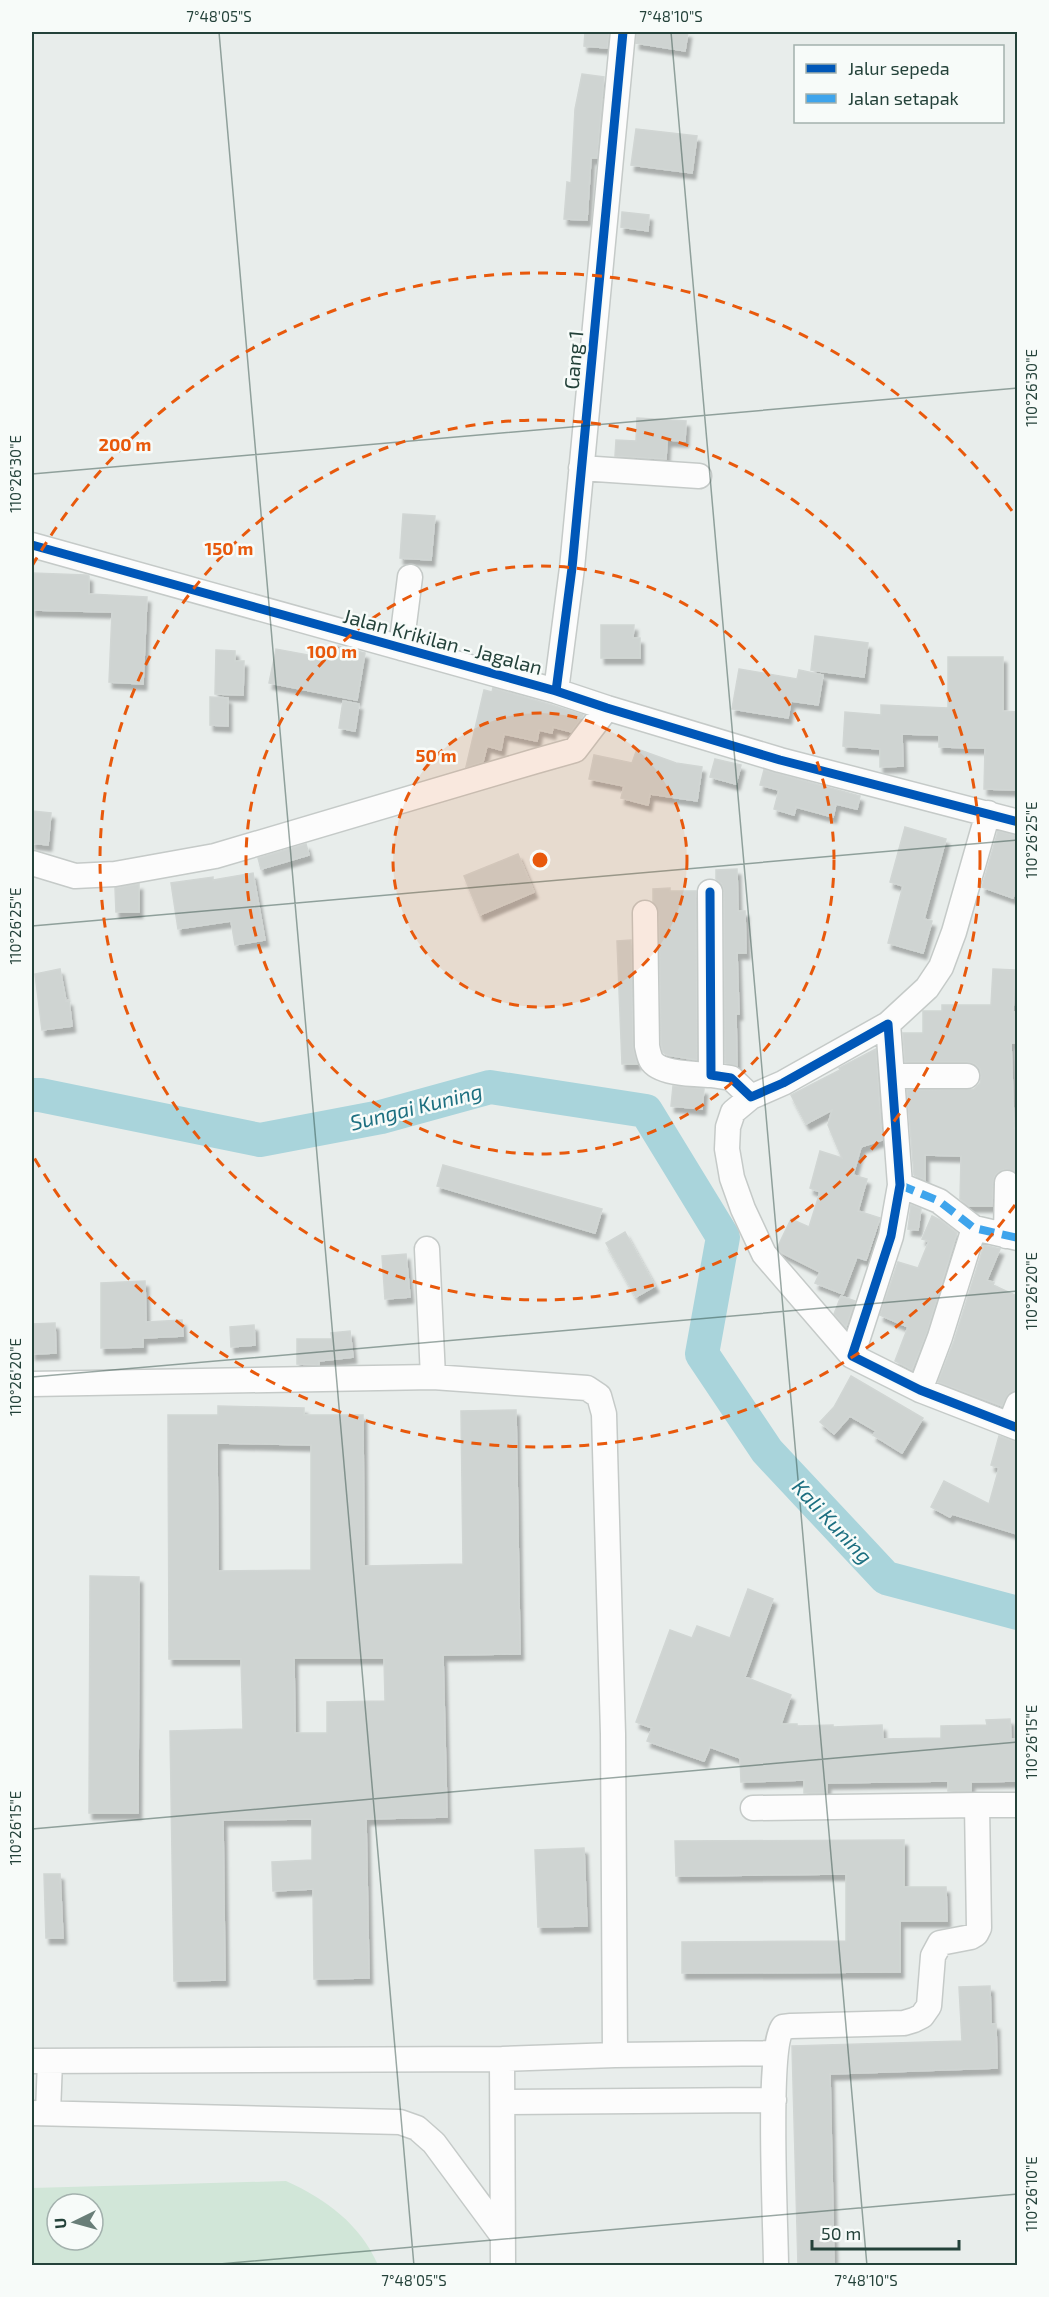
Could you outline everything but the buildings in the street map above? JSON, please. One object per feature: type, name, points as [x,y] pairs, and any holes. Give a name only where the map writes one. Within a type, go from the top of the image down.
[{"type":"street","name":"Gang 1","points":[[556,691],[572,568],[622,32]]},
{"type":"street","points":[[581,468],[699,476]]},
{"type":"street","name":"Jalan Krikilan - Jagalan","points":[[32,545],[556,691],[780,760],[1017,822]]},
{"type":"street","points":[[400,648],[410,577]]},
{"type":"street","points":[[32,863],[75,876],[115,873],[215,856],[565,754],[575,750],[607,708]]},
{"type":"street","points":[[988,813],[942,967],[927,988],[888,1024],[783,1083],[752,1097],[733,1112],[728,1127],[727,1149],[732,1178],[743,1209],[764,1254],[852,1356],[920,1390],[1015,1419]]},
{"type":"street","points":[[710,892],[711,1075]]},
{"type":"street","points":[[645,913],[647,1046],[650,1059],[664,1070],[731,1078],[752,1097]]},
{"type":"street","points":[[852,1356],[891,1236],[900,1185],[888,1024]]},
{"type":"street","points":[[892,1076],[967,1076]]},
{"type":"street","points":[[900,1185],[939,1201],[974,1228],[1012,1237],[1007,1183]]},
{"type":"street","points":[[920,1390],[940,1337],[974,1228]]},
{"type":"street","points":[[427,1249],[433,1377]]},
{"type":"street","points":[[32,1384],[433,1377],[587,1388],[599,1396],[602,1405],[613,1734],[615,2055]]},
{"type":"street","points":[[777,2265],[774,2100],[775,2053],[778,2033],[783,2027],[904,2023],[922,2016],[929,2006],[933,1956],[940,1944],[976,1934],[979,1928],[977,1805]]},
{"type":"street","points":[[753,1808],[1017,1805]]},
{"type":"street","points":[[502,2235],[434,2143],[417,2128],[400,2122],[40,2113],[41,2061],[502,2059],[775,2053]]},
{"type":"street","points":[[502,2059],[504,2265]]},
{"type":"street","points":[[503,2102],[774,2100]]},
{"type":"green space","points":[[286,2181],[315,2196],[340,2214],[362,2237],[378,2265],[32,2265],[32,2188]]},
{"type":"waterway","name":"Sungai Kuning","points":[[32,1095],[260,1140],[381,1117],[490,1087],[646,1111],[723,1237],[702,1354],[767,1451],[886,1578],[1018,1613]]},
{"type":"marked path","points":[[900,1185],[939,1201],[974,1228],[1018,1238]]},
{"type":"cycle path","points":[[556,691],[572,568],[623,32]]},
{"type":"cycle path","points":[[32,545],[556,691],[780,760],[1018,822]]},
{"type":"cycle path","points":[[710,892],[711,1075],[731,1078],[751,1097],[783,1083],[888,1024],[900,1185],[891,1236],[852,1356],[920,1390],[1018,1428]]},
{"type":"water label","name":"Kali Kuning","points":[[833,1521]]}]
